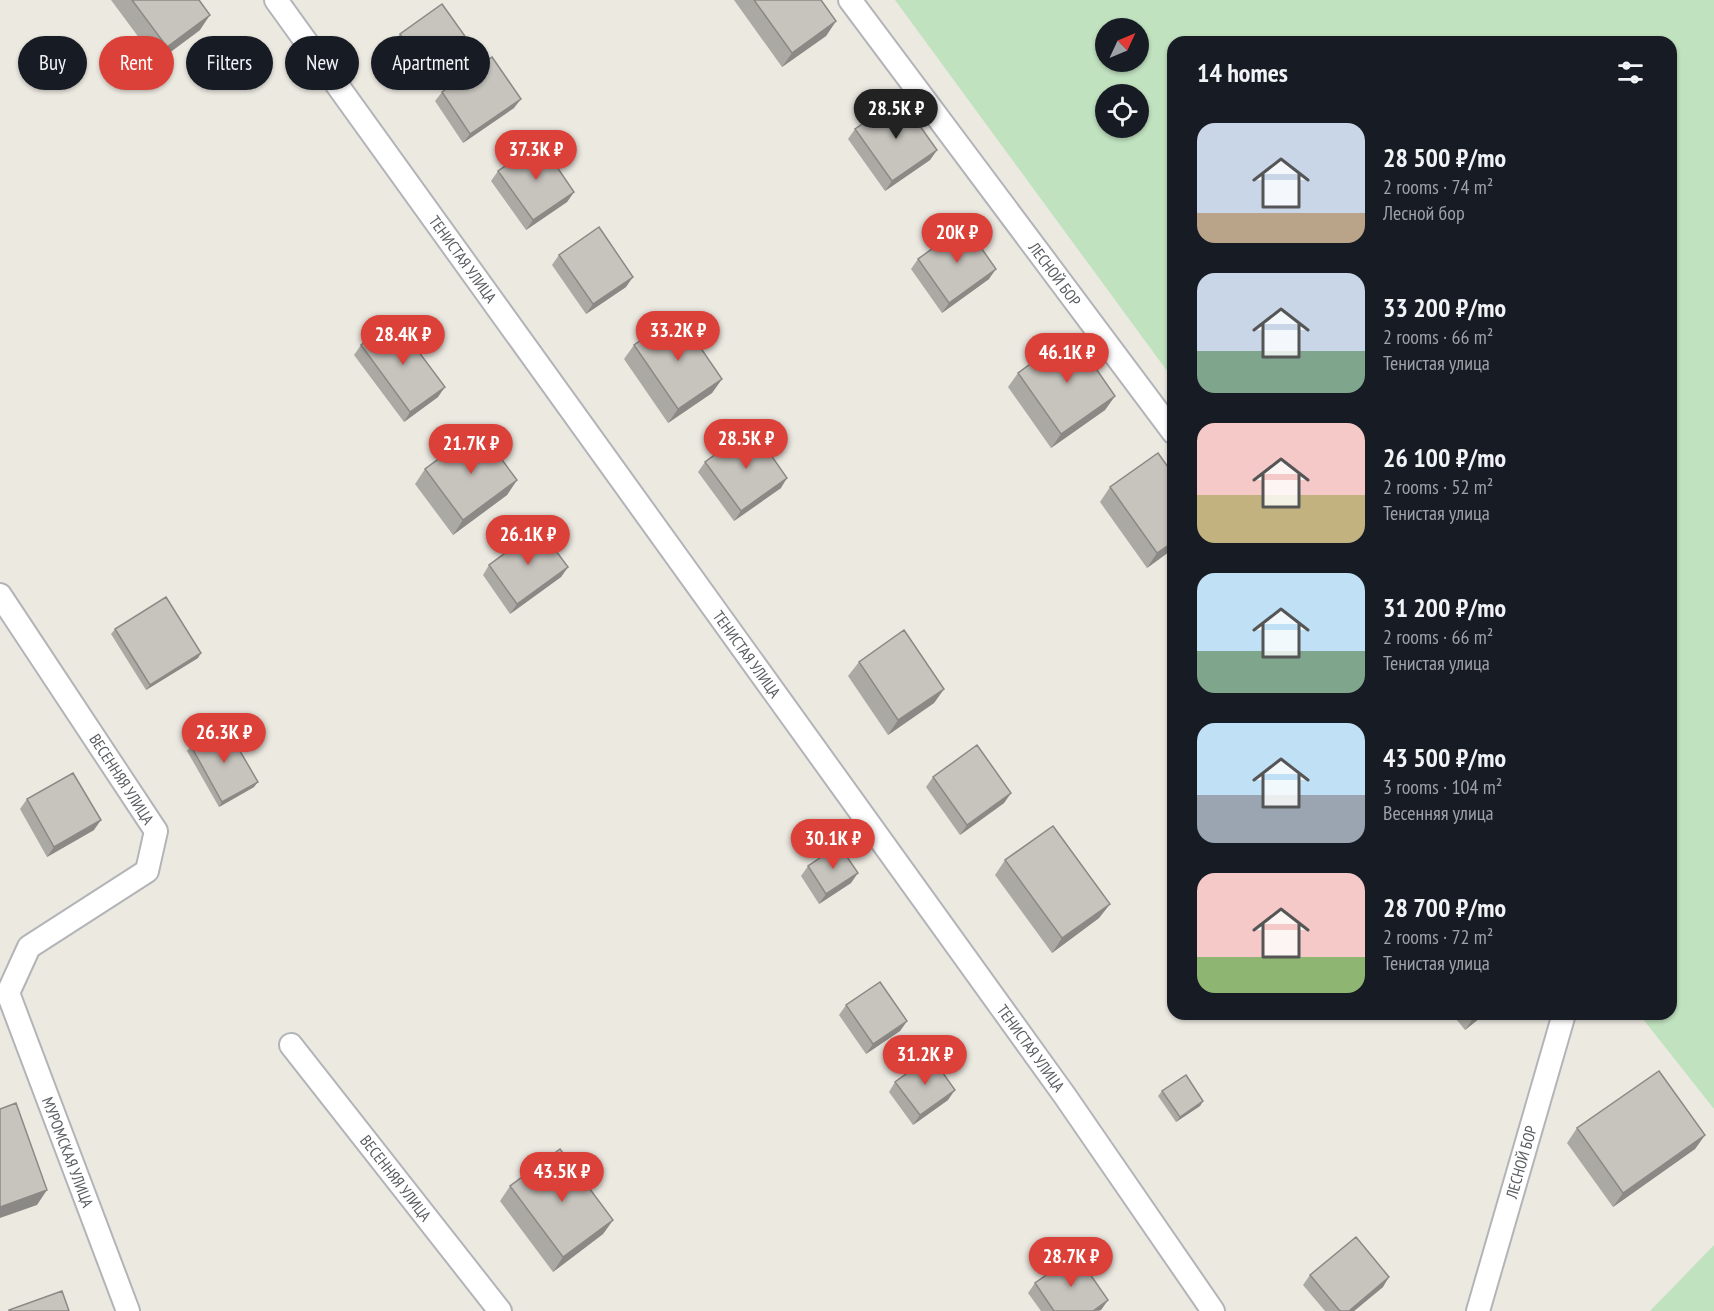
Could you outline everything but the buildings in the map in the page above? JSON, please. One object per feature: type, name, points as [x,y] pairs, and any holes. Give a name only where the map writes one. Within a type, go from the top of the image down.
[{"type":"street","name":"ТЕНИСТАЯ УЛИЦА","points":[[276,0],[1058,1086],[1213,1311]]},
{"type":"street","name":"ЛЕСНОЙ БОР","points":[[850,0],[1167,424]]},
{"type":"street","name":"ВЕСЕННЯЯ УЛИЦА","points":[[0,595],[156,831],[147,871],[29,947],[4,994]]},
{"type":"street","name":"МУРОМСКАЯ УЛИЦА","points":[[4,994],[128,1311]]},
{"type":"street","name":"ЛЕСНОЙ БОР","points":[[1478,1311],[1562,1020]]},
{"type":"street","name":"ВЕСЕННЯЯ УЛИЦА","points":[[291,1044],[500,1311]]},
{"type":"green space","points":[[895,0],[1714,0],[1714,1109],[1644,1020],[1677,1020],[1677,36],[1167,36],[1167,371]]},
{"type":"green space","points":[[1714,1245],[1714,1311],[1650,1311]]}]
